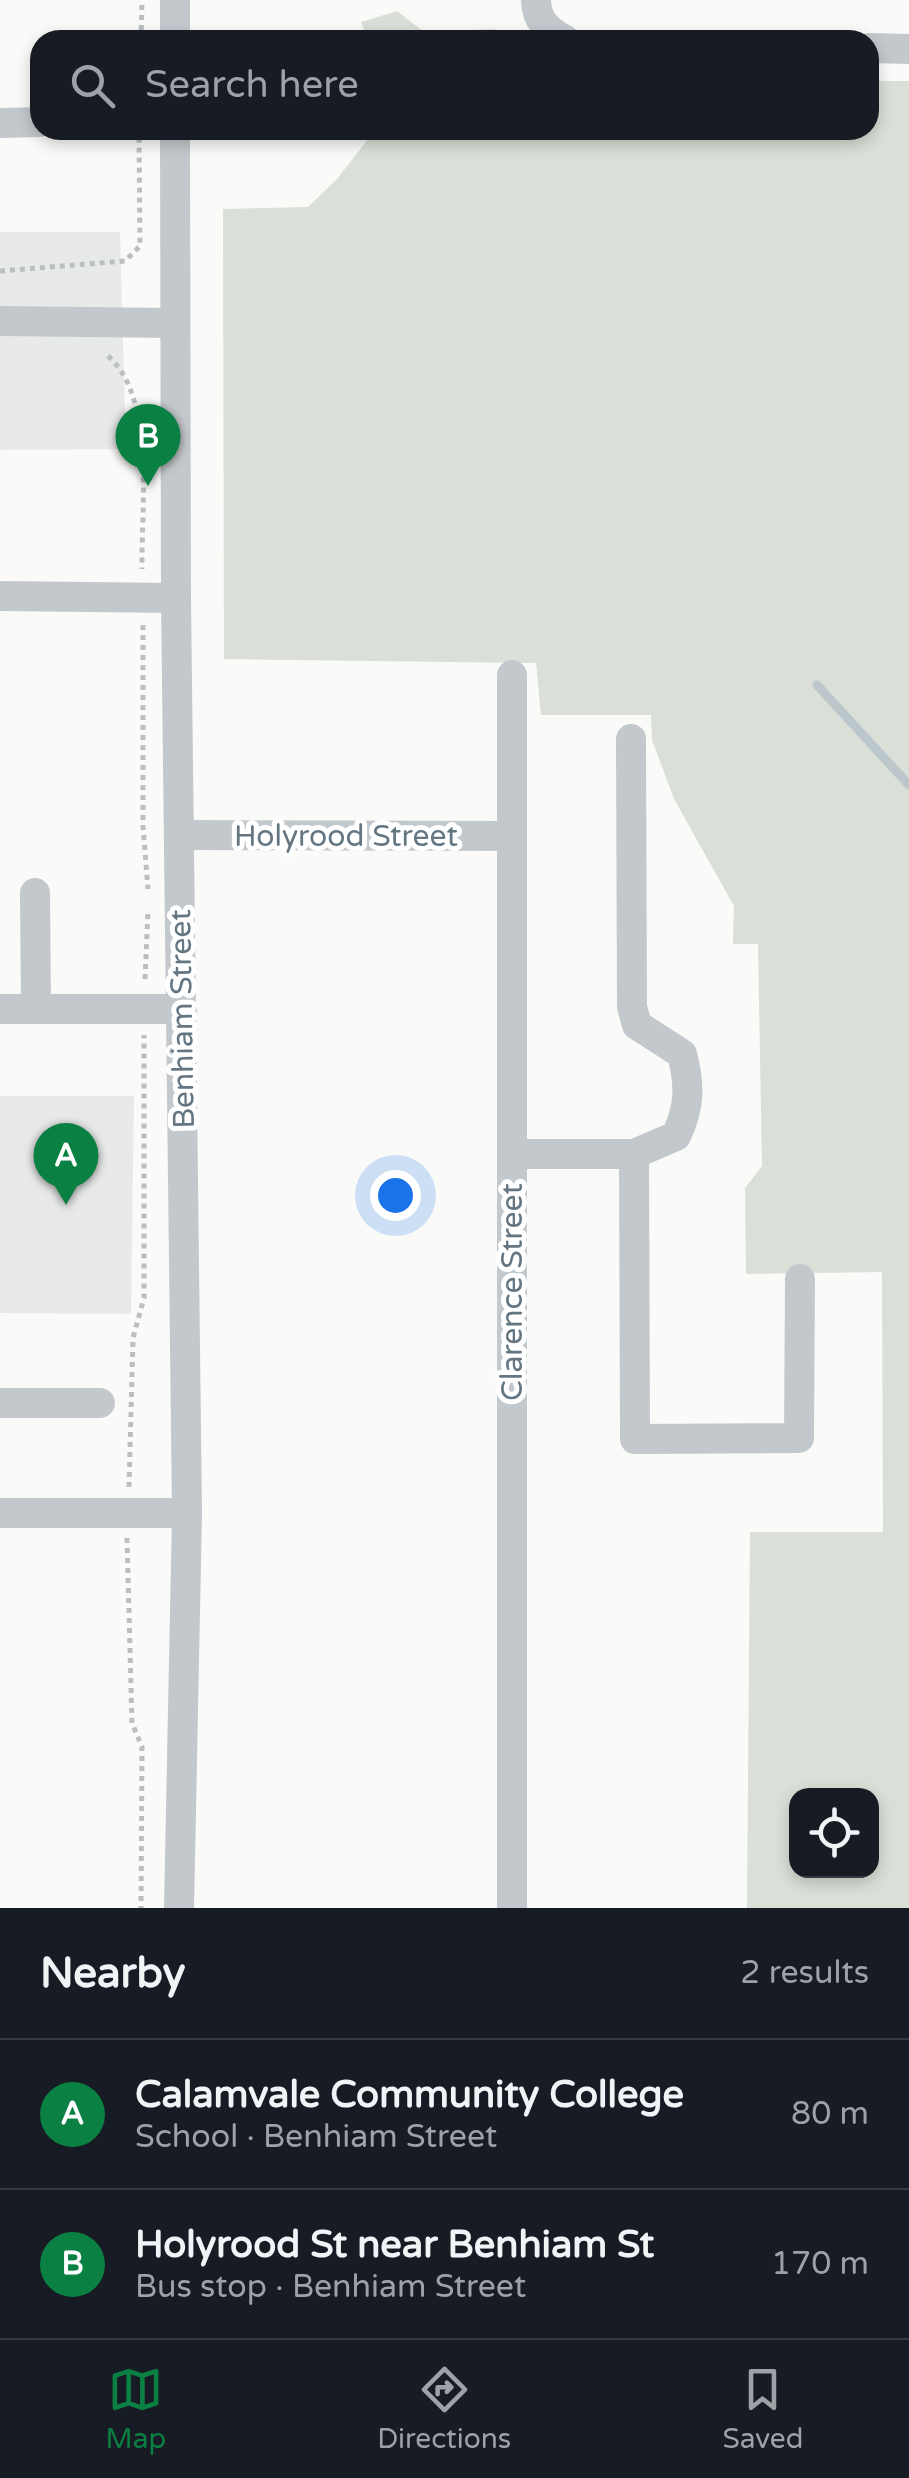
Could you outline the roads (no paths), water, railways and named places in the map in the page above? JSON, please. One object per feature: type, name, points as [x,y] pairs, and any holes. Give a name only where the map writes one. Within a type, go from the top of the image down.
[{"type":"street","points":[[175,0],[175,30]]},
{"type":"street","points":[[536,0],[536,12],[548,30]]},
{"type":"street","points":[[879,48],[909,48]]},
{"type":"street","points":[[0,122],[30,122]]},
{"type":"street","name":"Benhiam Street","points":[[175,140],[187,1513],[179,1908]]},
{"type":"street","points":[[0,321],[174,322]]},
{"type":"street","points":[[0,596],[176,598]]},
{"type":"street","name":"Clarence Street","points":[[512,675],[512,1908]]},
{"type":"street","points":[[512,1154],[634,1154],[676,1136],[686,1116],[690,1084],[682,1054],[637,1025],[632,1008],[632,739]]},
{"type":"street","name":"Holyrood Street","points":[[180,835],[512,836]]},
{"type":"street","points":[[35,893],[36,1009]]},
{"type":"street","points":[[0,1010],[182,1009]]},
{"type":"street","points":[[634,1154],[635,1439],[799,1438],[800,1279]]},
{"type":"street","points":[[0,1403],[100,1403]]},
{"type":"street","points":[[0,1513],[187,1513]]},
{"type":"waterway","points":[[817,685],[909,785]]},
{"type":"place","name":"Holyrood St near Benhiam St","points":[[148,486]]},
{"type":"place","name":"Calamvale Community College","points":[[66,1205]]}]
